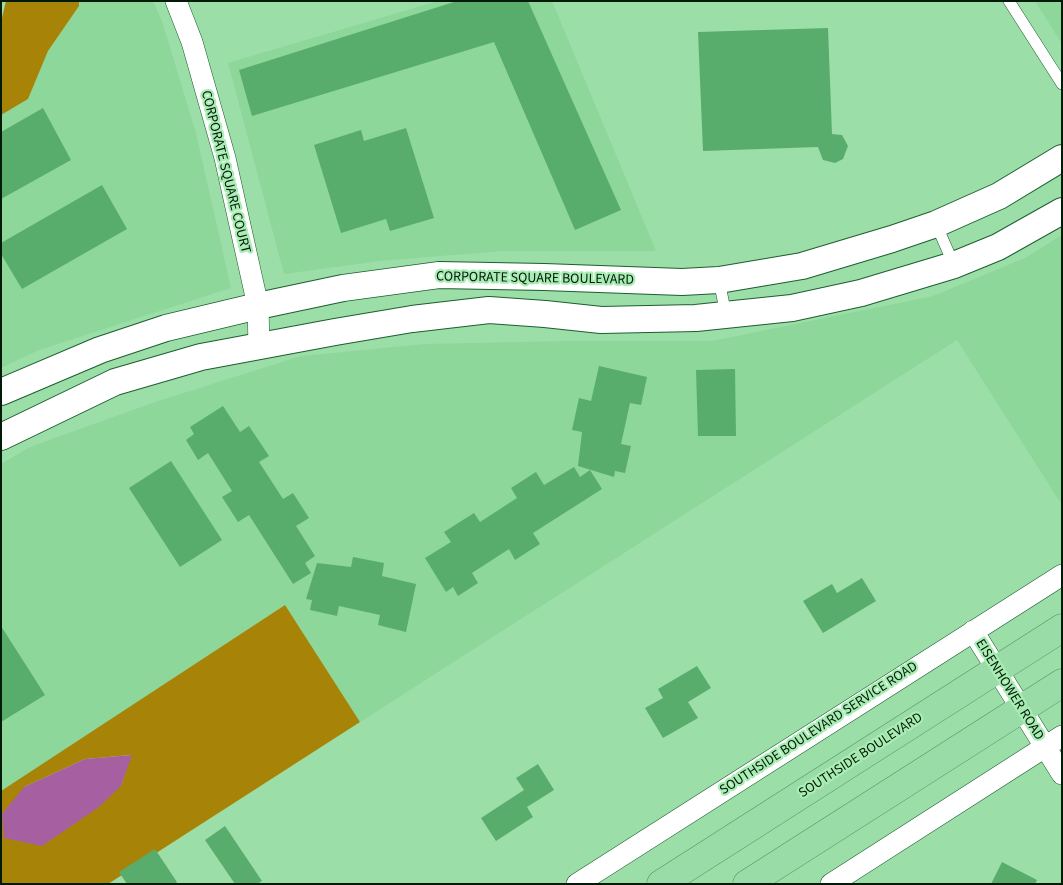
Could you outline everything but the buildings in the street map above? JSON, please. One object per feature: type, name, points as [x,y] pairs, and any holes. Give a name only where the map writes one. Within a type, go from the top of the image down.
[{"type":"highway","name":"SOUTHSIDE BOULEVARD","points":[[661,884],[1062,628]]},
{"type":"highway","points":[[747,884],[1062,683]]},
{"type":"street","name":"CORPORATE SQUARE COURT","points":[[176,1],[192,42],[224,158],[258,306],[259,346]]},
{"type":"street","name":"CORPORATE SQUARE BOULEVARD","points":[[1,392],[100,350],[166,328],[343,288],[439,276],[554,277],[682,282],[719,280],[802,266],[936,224],[998,196],[1062,158]]},
{"type":"street","points":[[1,437],[115,382],[201,356],[384,324],[489,310],[601,320],[696,318],[792,308],[861,293],[954,265],[998,248],[1062,210]]},
{"type":"street","name":"SOUTHSIDE BOULEVARD SERVICE ROAD","points":[[577,884],[1062,575]]},
{"type":"street","name":"EISENHOWER ROAD","points":[[973,631],[1021,709],[1053,742],[1062,774]]},
{"type":"street","points":[[831,884],[1053,742]]},
{"type":"lane","points":[[1009,1],[1062,84]]},
{"type":"lane","points":[[936,224],[954,265]]},
{"type":"lane","points":[[719,280],[726,315]]},
{"type":"shaded area","points":[[6,1],[79,1],[79,6],[48,51],[28,99],[1,115],[1,22]]},
{"type":"shaded area","points":[[79,1],[153,1],[162,21],[196,133],[231,288],[39,350],[1,368],[1,115],[28,99],[48,51],[79,6]]},
{"type":"shaded area","points":[[438,1],[552,1],[656,251],[502,251],[380,261],[284,274],[228,63]]},
{"type":"shaded area","points":[[1035,1],[1062,1],[1062,44]]},
{"type":"shaded area","points":[[1062,235],[1062,505],[957,340],[360,722],[285,605],[1,791],[1,464],[30,447],[155,402],[301,356],[425,344],[568,341],[712,341],[933,296],[1025,258]]},
{"type":"shaded area","points":[[285,605],[360,722],[108,884],[1,884],[1,791]],"holes":[[[131,755],[121,786],[24,787],[85,759]]]},
{"type":"shaded area","points":[[132,755],[121,786],[99,807],[42,846],[4,838],[2,814],[24,787],[85,759]]}]
